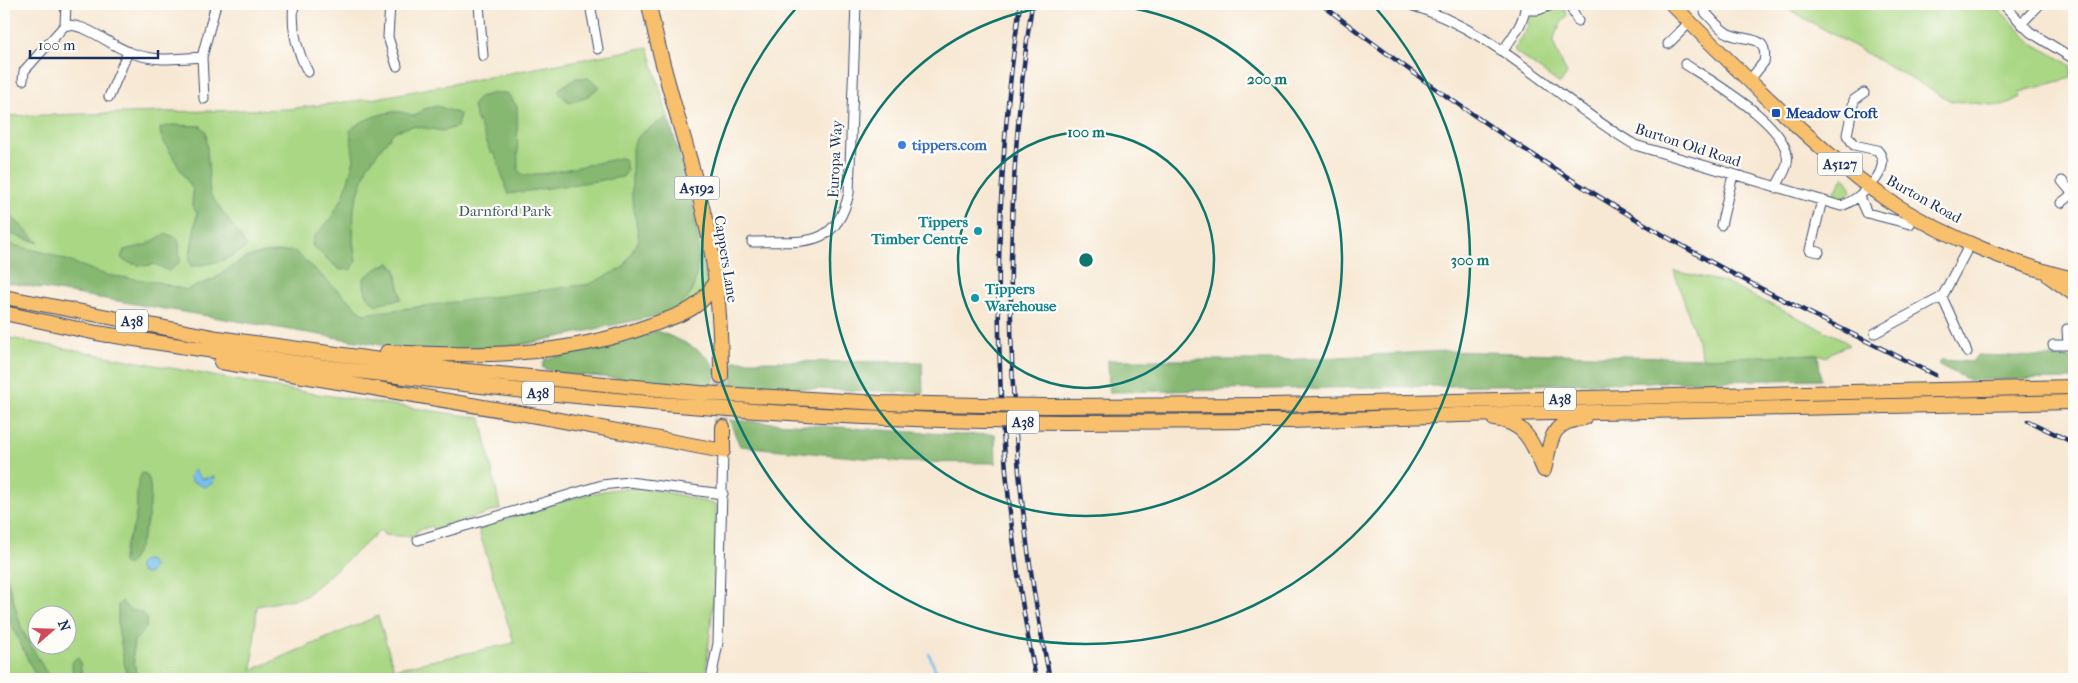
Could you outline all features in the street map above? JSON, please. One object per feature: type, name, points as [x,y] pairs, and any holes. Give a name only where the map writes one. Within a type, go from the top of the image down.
[{"type":"highway","name":"Cappers Lane","points":[[649,4],[661,62],[696,181],[710,243],[722,376]]},
{"type":"highway","name":"Burton Road","points":[[1672,4],[1749,81],[1834,159],[1869,186],[1920,219],[2045,272]]},
{"type":"highway","name":"A5127","points":[[2045,272],[2074,279]]},
{"type":"highway","name":"A5127","points":[[2045,272],[2074,294]]},
{"type":"highway","points":[[261,344],[450,356],[526,354],[599,341],[696,308],[710,292],[715,282]]},
{"type":"highway","name":"A38","points":[[4,297],[218,338],[448,369],[700,393],[881,403],[1045,406],[1283,405],[2074,387]]},
{"type":"highway","points":[[696,308],[709,313],[718,320]]},
{"type":"highway","name":"A38","points":[[4,313],[97,333],[249,358],[561,395],[707,409],[886,419],[1064,422],[1291,420],[1459,414],[2074,402]]},
{"type":"highway","points":[[97,333],[231,364],[548,418],[723,451],[723,426]]},
{"type":"highway","points":[[1459,414],[1499,419],[1519,426],[1533,443],[1544,470],[1554,430],[1564,423],[1576,419],[1643,410]]},
{"type":"street","points":[[21,73],[64,25],[66,4]]},
{"type":"street","points":[[204,99],[202,57],[216,4]]},
{"type":"street","points":[[294,4],[293,16],[300,56],[308,72]]},
{"type":"street","points":[[397,66],[388,37],[391,4],[404,4]]},
{"type":"street","points":[[479,4],[483,56]]},
{"type":"street","points":[[590,4],[598,49]]},
{"type":"street","name":"Europa Way","points":[[752,242],[814,240],[832,229],[846,206],[849,193],[856,4]]},
{"type":"street","name":"Burton Old Road","points":[[1407,4],[1434,12],[1470,30],[1503,51],[1608,129],[1635,145],[1733,176],[1841,206],[1860,197]]},
{"type":"street","points":[[1503,51],[1520,26],[1525,7],[1538,10],[1554,4]]},
{"type":"street","points":[[1569,4],[1578,21]]},
{"type":"street","points":[[2003,4],[2021,24],[2042,40],[2074,59]]},
{"type":"street","points":[[2021,24],[2040,4]]},
{"type":"street","points":[[1705,12],[1728,34],[1752,38],[1764,48],[1764,62],[1749,81]]},
{"type":"street","points":[[1713,20],[1721,13]]},
{"type":"street","points":[[1668,44],[1690,22]]},
{"type":"street","points":[[64,25],[76,25],[128,52],[157,60],[202,57]]},
{"type":"street","points":[[109,97],[128,52]]},
{"type":"street","points":[[1685,64],[1765,120],[1780,136],[1787,153],[1787,163],[1776,188]]},
{"type":"street","points":[[1697,72],[1703,64]]},
{"type":"street","points":[[1864,93],[1851,98],[1847,135],[1854,145],[1877,150],[1883,160],[1880,172],[1860,197],[1867,213],[1910,224]]},
{"type":"street","points":[[1732,220],[1722,221],[1733,176]]},
{"type":"street","points":[[2061,203],[2074,194],[2062,181]]},
{"type":"street","points":[[1818,252],[1810,250],[1822,200]]},
{"type":"street","points":[[1875,333],[1942,297],[1971,242]]},
{"type":"street","points":[[1942,297],[1967,352]]},
{"type":"street","points":[[2052,345],[2071,345],[2067,328]]},
{"type":"street","points":[[711,679],[718,643],[723,451]]},
{"type":"street","points":[[418,540],[602,485],[629,482],[723,494]]},
{"type":"green space","points":[[1779,4],[1994,4],[2032,43],[2071,65],[2071,78],[2020,92],[2020,97],[2003,106],[1951,101]]},
{"type":"green space","points":[[1562,5],[1567,15],[1554,38],[1554,44],[1567,74],[1560,84],[1513,50],[1527,28],[1531,16]]},
{"type":"green space","name":"Darnford Park","points":[[648,47],[695,211],[706,283],[703,294],[690,304],[591,330],[521,345],[4,282],[4,116],[288,109],[377,98]]},
{"type":"green space","points":[[577,78],[588,78],[600,87],[585,98],[570,103],[559,93],[560,88]]},
{"type":"green space","points":[[495,93],[507,93],[517,106],[518,171],[524,175],[549,173],[621,158],[625,160],[627,171],[623,177],[508,194],[495,154],[490,152],[476,118],[473,105],[479,97]]},
{"type":"green space","points":[[437,106],[460,114],[457,127],[442,131],[413,126],[395,131],[367,167],[354,207],[353,241],[356,261],[352,269],[340,270],[312,246],[314,236],[330,220],[344,195],[354,160],[350,131],[366,120],[381,114],[404,112],[415,116],[424,109]]},
{"type":"green space","points":[[668,117],[681,159],[694,214],[697,268],[692,290],[681,306],[674,311],[660,315],[521,345],[422,352],[4,282],[4,243],[47,253],[106,275],[157,282],[186,290],[214,279],[245,258],[263,253],[294,251],[364,314],[590,284],[624,267],[639,239],[632,199],[632,147],[637,138],[646,130]]},
{"type":"green space","points":[[172,125],[201,126],[206,132],[210,194],[247,246],[229,258],[214,263],[191,266],[189,261],[197,213],[192,206],[193,190],[161,137],[160,128]]},
{"type":"green space","points":[[1844,176],[1850,185],[1851,191],[1842,200],[1831,199]]},
{"type":"green space","points":[[4,209],[39,243],[4,232]]},
{"type":"green space","points":[[165,234],[176,237],[179,242],[180,262],[169,271],[154,264],[143,266],[124,261],[121,257],[124,250],[146,245]]},
{"type":"green space","points":[[390,263],[396,270],[401,299],[377,305],[366,294],[364,278],[381,266]]},
{"type":"green space","points":[[1674,271],[1724,282],[1842,339],[1849,345],[1832,352],[1826,357],[1818,354],[1703,358]]},
{"type":"green space","points":[[657,331],[691,346],[707,357],[715,370],[713,386],[554,373],[542,367],[545,359],[625,342]]},
{"type":"green space","points":[[4,337],[284,389],[481,418],[500,509],[434,530],[432,526],[416,531],[417,535],[413,537],[384,535],[381,530],[304,597],[257,606],[252,670],[378,616],[394,669],[514,643],[478,528],[594,493],[613,489],[642,488],[717,505],[713,605],[705,679],[4,679]]},
{"type":"green space","points":[[1445,351],[1703,358],[1818,354],[1821,379],[1109,392],[1108,360],[1285,360]]},
{"type":"green space","points":[[1977,355],[2074,358],[2074,379],[1969,380],[1939,365],[1941,360],[1972,362]]},
{"type":"green space","points":[[734,361],[922,362],[923,393],[732,386]]},
{"type":"green space","points":[[729,420],[960,435],[995,434],[996,463],[905,462],[740,446]]},
{"type":"green space","points":[[142,473],[146,474],[150,482],[150,507],[138,550],[126,566],[123,562],[123,555],[135,520],[137,490]]},
{"type":"green space","points":[[4,568],[22,630],[28,640],[28,656],[37,656],[50,679],[37,679],[4,609]]},
{"type":"green space","points":[[122,601],[128,609],[142,613],[147,619],[146,628],[134,641],[133,654],[137,679],[127,679],[118,627],[118,605]]},
{"type":"green space","points":[[77,657],[80,661],[82,679],[73,679],[72,662]]},
{"type":"water","points":[[194,470],[202,479],[214,477],[213,483],[205,487],[192,481],[189,476]]},
{"type":"water","points":[[143,560],[149,560],[153,567],[149,574],[143,574],[139,570],[139,564]]},
{"type":"waterway","points":[[929,654],[939,679]]},
{"type":"tunnel","points":[[721,376],[723,427]]},
{"type":"railway","points":[[1020,4],[1003,172],[999,257],[999,342],[1010,512],[1021,596],[1036,679]]},
{"type":"railway","points":[[1032,4],[1021,88],[1014,172],[1011,342],[1015,427],[1023,512],[1035,596],[1050,679]]},
{"type":"railway","points":[[1321,4],[1468,111],[1621,210],[1752,284],[1935,375]]},
{"type":"railway","points":[[2028,421],[2074,443]]},
{"type":"place","name":"Meadow Croft","points":[[1776,113]]},
{"type":"place","name":"tippers.com","points":[[902,145]]},
{"type":"place","name":"Tippers Timber Centre","points":[[978,231]]},
{"type":"place","name":"Tippers Warehouse","points":[[975,298]]}]
